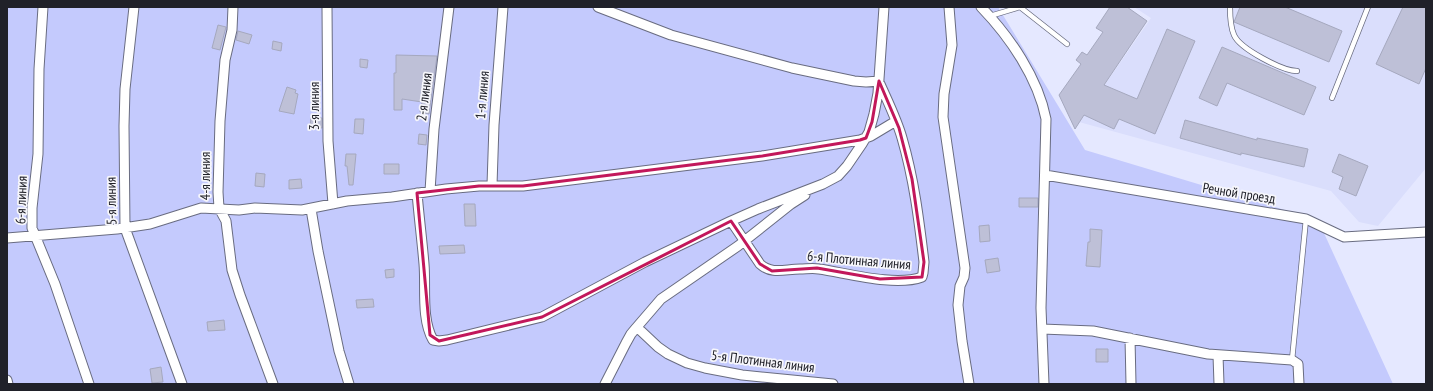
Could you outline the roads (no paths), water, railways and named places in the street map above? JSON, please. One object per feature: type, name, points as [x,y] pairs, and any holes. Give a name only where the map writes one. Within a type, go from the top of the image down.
[{"type":"street","name":"6-я линия","points":[[43,7],[39,69],[38,154],[32,208],[32,222],[35,235],[55,284],[89,384]]},
{"type":"street","name":"5-я линия","points":[[134,7],[125,90],[125,228],[182,384]]},
{"type":"street","name":"4-я линия","points":[[233,7],[232,30],[225,60],[220,120],[219,208],[226,222],[232,270],[273,384]]},
{"type":"street","name":"3-я линия","points":[[327,7],[328,141],[333,204]]},
{"type":"street","name":"2-я линия","points":[[430,191],[434,129],[449,7]]},
{"type":"street","name":"1-я линия","points":[[492,185],[494,125],[503,7]]},
{"type":"street","points":[[598,7],[671,35],[792,68],[854,81],[879,81]]},
{"type":"street","points":[[605,384],[626,343],[636,328],[661,299],[744,241],[791,204],[838,176],[856,155],[866,138],[875,109],[879,81],[884,7]]},
{"type":"street","points":[[949,7],[952,45],[944,94],[944,117],[965,268],[964,278],[960,286],[958,305],[969,384]]},
{"type":"street","points":[[981,7],[1005,36],[1022,62],[1041,98],[1046,119],[1041,308],[1044,384]]},
{"type":"street","points":[[7,238],[125,228],[150,224],[200,208],[239,210],[255,208],[302,210],[347,201],[430,191],[492,185],[523,186],[762,156],[848,142],[866,138],[896,121],[879,81]]},
{"type":"street","name":"6-я Плотинная линия","points":[[744,241],[760,264],[765,269],[772,271],[817,268],[880,279],[902,280],[922,277],[924,273],[924,262],[915,195],[896,121]]},
{"type":"street","name":"Речной проезд","points":[[1045,175],[1306,219],[1344,238],[1426,232]]},
{"type":"street","points":[[417,193],[424,265],[424,294],[427,318],[430,334],[433,340],[439,341],[542,317],[645,262],[731,221],[823,184]]},
{"type":"street","points":[[311,209],[318,251],[339,351],[349,384]]},
{"type":"street","points":[[731,221],[744,241]]},
{"type":"street","name":"5-я Плотинная линия","points":[[636,328],[668,354],[687,363],[704,368],[742,375],[833,384]]},
{"type":"street","points":[[1042,329],[1093,331],[1208,354],[1295,362],[1300,384]]},
{"type":"street","points":[[1130,338],[1131,384]]},
{"type":"street","points":[[1218,354],[1218,384]]},
{"type":"street","points":[[7,380],[8,384]]},
{"type":"lane","points":[[990,16],[1020,7],[1067,44]]},
{"type":"lane","points":[[1230,7],[1234,36],[1260,58],[1290,71],[1297,71]]},
{"type":"lane","points":[[1332,98],[1368,7]]},
{"type":"lane","points":[[1295,362],[1306,219]]}]
